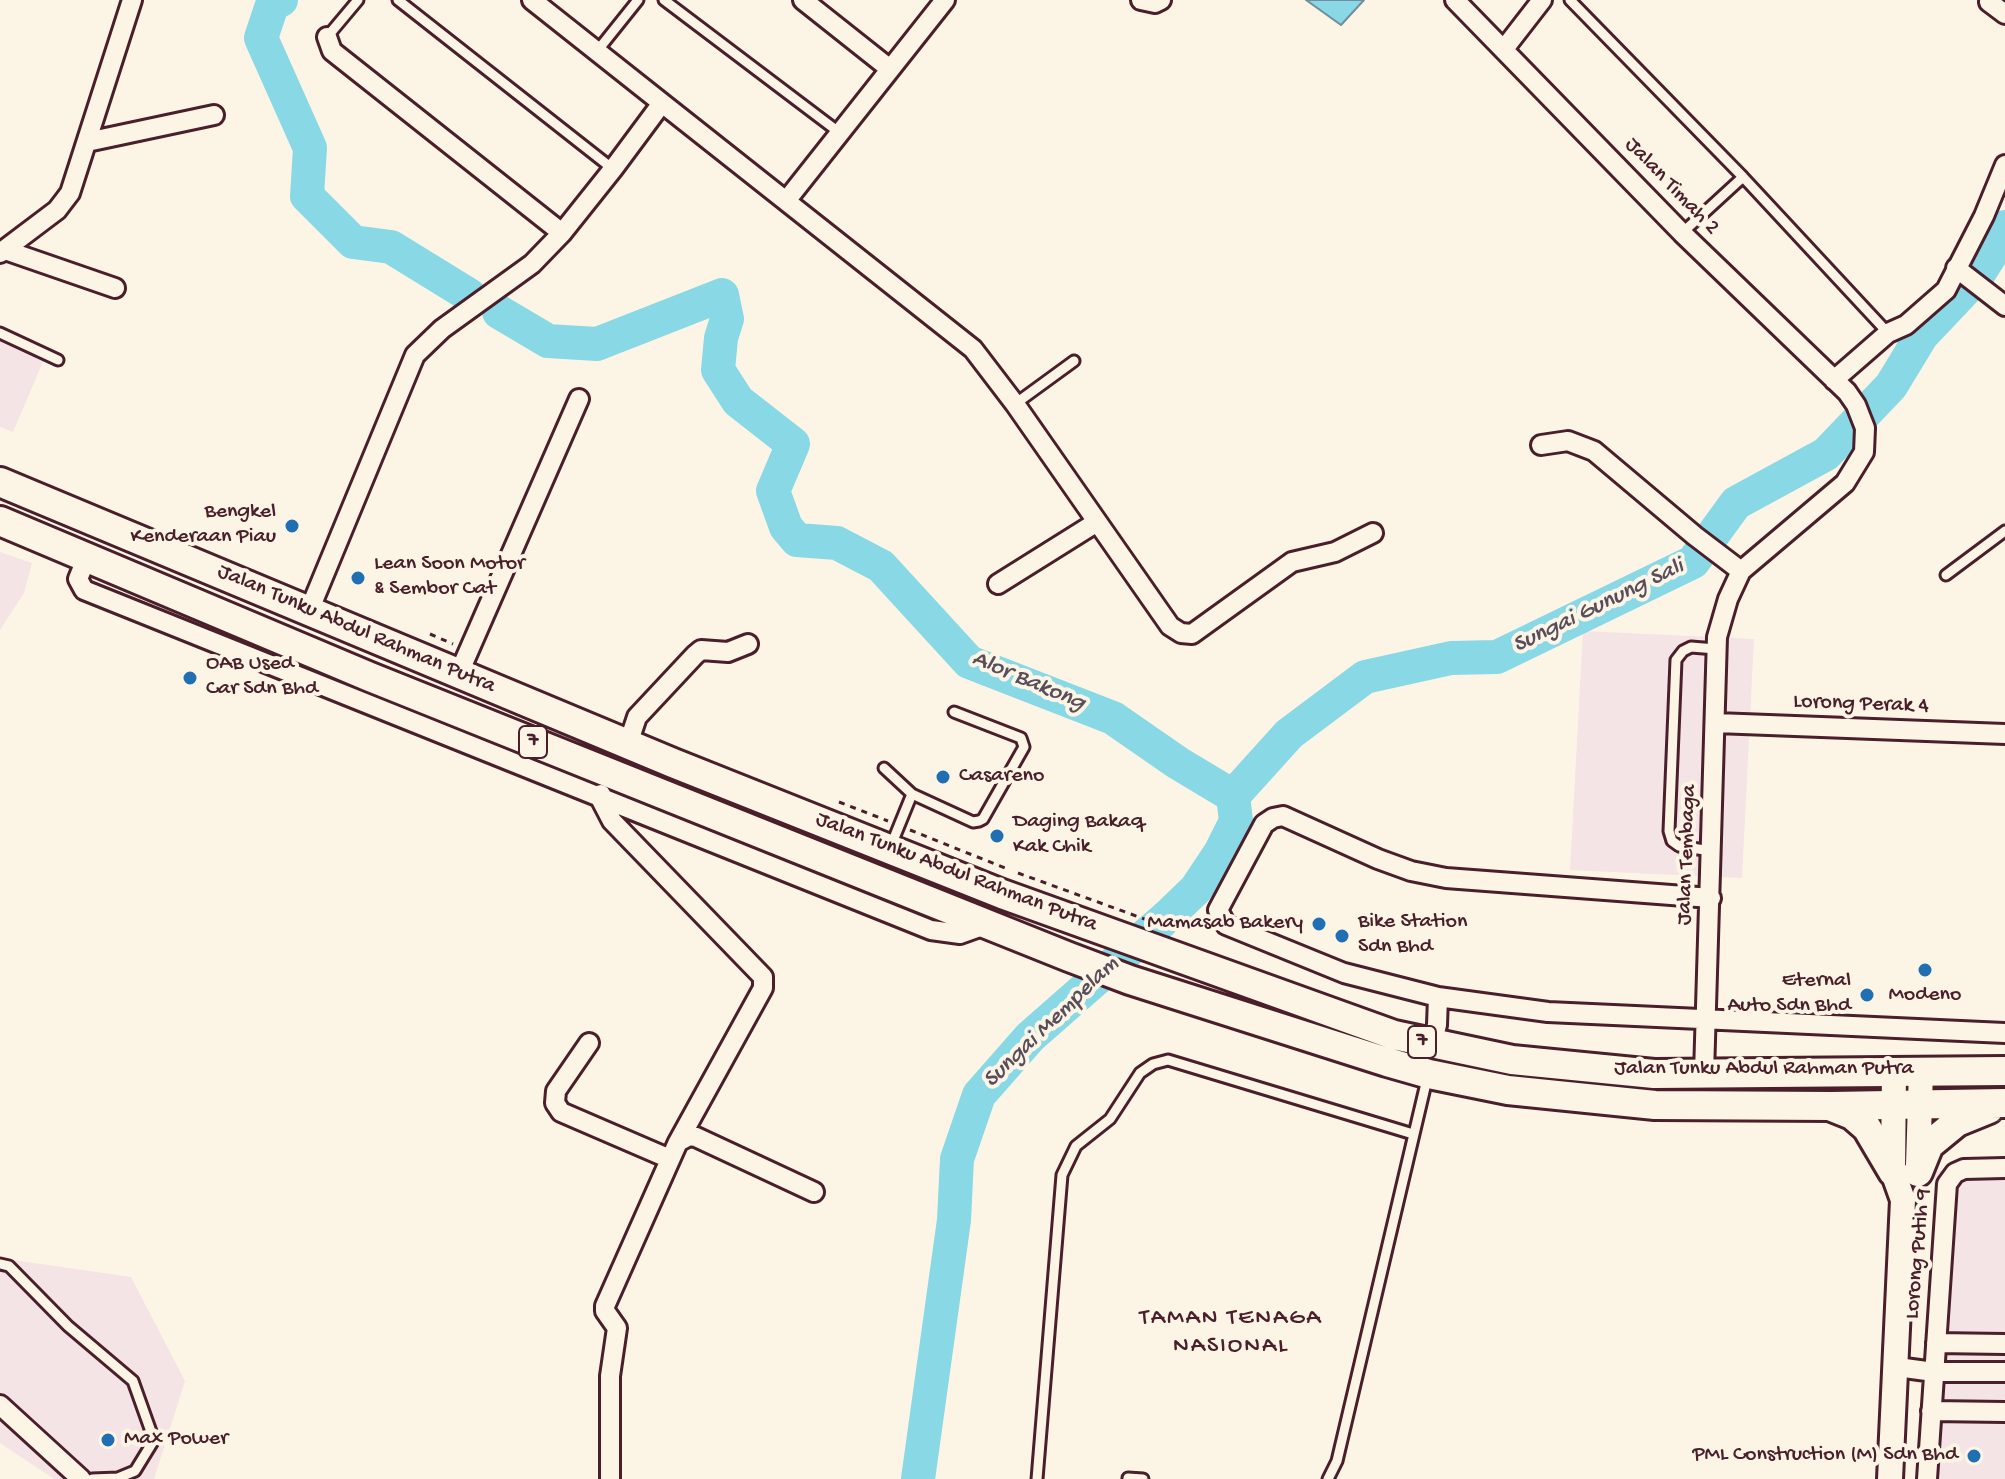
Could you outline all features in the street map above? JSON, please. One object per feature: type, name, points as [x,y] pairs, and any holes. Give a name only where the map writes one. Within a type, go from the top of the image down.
[{"type":"main road","name":"Jalan Tunku Abdul Rahman Putra","points":[[0,482],[628,744],[894,837],[1002,894],[1394,1035],[1512,1060],[1654,1074],[2005,1071]]},
{"type":"main road","name":"Jalan Tunku Abdul Rahman Putra","points":[[0,521],[358,672],[606,785],[988,924],[1130,980],[1429,1074],[1508,1090],[1655,1105],[2005,1103]]},
{"type":"main road","points":[[1908,1072],[1908,1104]]},
{"type":"main road","points":[[1832,1106],[1852,1115],[1867,1128],[1906,1172],[1929,1145],[1957,1122],[2005,1103]]},
{"type":"street","points":[[2,252],[57,210],[70,193],[132,0]]},
{"type":"street","points":[[532,0],[973,349],[1170,626],[1181,633],[1192,634],[1292,562],[1335,552],[1373,533]]},
{"type":"street","points":[[803,0],[890,69]]},
{"type":"street","points":[[786,201],[944,0]]},
{"type":"street","points":[[1141,0],[1155,3],[1161,0]]},
{"type":"street","name":"Jalan Timah 2","points":[[1455,0],[1682,233],[1856,405],[1866,439],[1861,459],[1845,483],[1741,571]]},
{"type":"street","points":[[1504,49],[1542,0]]},
{"type":"street","points":[[1989,2],[2005,14]]},
{"type":"street","points":[[327,37],[332,51],[562,233]]},
{"type":"street","points":[[309,611],[415,355],[442,329],[532,264],[562,233],[662,103]]},
{"type":"street","points":[[87,142],[214,115]]},
{"type":"street","points":[[1834,380],[1888,333],[1906,325],[1965,276],[1984,216],[2005,165]]},
{"type":"street","points":[[2,252],[115,288]]},
{"type":"street","points":[[1965,276],[2005,306]]},
{"type":"street","points":[[459,673],[579,399]]},
{"type":"street","points":[[1541,445],[1568,441],[1594,451],[1741,571]]},
{"type":"street","points":[[998,584],[1097,522]]},
{"type":"street","name":"Jalan Tembaga","points":[[1704,1074],[1717,643],[1728,599],[1741,571]]},
{"type":"street","points":[[628,744],[637,717],[695,655],[701,650],[728,652],[748,644]]},
{"type":"street","name":"Lorong Perak 4","points":[[1716,723],[2005,734]]},
{"type":"street","points":[[606,785],[612,821],[763,977],[763,988],[674,1151],[605,1306],[617,1328],[610,1376],[610,1479]]},
{"type":"street","points":[[1711,898],[1446,878],[1411,871],[1378,859],[1283,816],[1264,824],[1218,910],[1226,925],[1344,973],[1438,997],[1548,1012],[2005,1033]]},
{"type":"street","points":[[1432,1044],[1437,1025],[1438,997]]},
{"type":"street","points":[[589,1043],[556,1091],[555,1103],[561,1112],[674,1151]]},
{"type":"street","points":[[1890,1479],[1908,1104]]},
{"type":"street","points":[[674,1151],[689,1136],[696,1137],[814,1192]]},
{"type":"street","name":"Lorong Putih 9","points":[[1927,1479],[1947,1184],[1955,1173],[1964,1169],[2005,1168]]},
{"type":"street","points":[[1936,1343],[2005,1344]]},
{"type":"street","points":[[1897,1367],[1934,1372],[2005,1372]]},
{"type":"street","points":[[0,1405],[81,1479]]},
{"type":"street","points":[[1931,1411],[2005,1412]]},
{"type":"lane","points":[[327,37],[358,0]]},
{"type":"lane","points":[[398,0],[613,169]]},
{"type":"lane","points":[[598,50],[638,0]]},
{"type":"lane","points":[[664,0],[840,133]]},
{"type":"lane","points":[[1570,0],[1743,177],[1888,333]]},
{"type":"lane","points":[[1682,233],[1743,177]]},
{"type":"lane","points":[[0,333],[58,360]]},
{"type":"lane","points":[[1015,404],[1074,361]]},
{"type":"lane","points":[[1946,575],[2005,531]]},
{"type":"lane","points":[[1713,851],[1679,846],[1672,841],[1669,831],[1676,660],[1691,647],[1717,643]]},
{"type":"lane","points":[[884,768],[912,794],[973,822],[983,819],[1024,747],[1021,738],[954,712]]},
{"type":"lane","points":[[894,837],[912,794]]},
{"type":"lane","points":[[1037,1479],[1062,1175],[1076,1146],[1110,1119],[1140,1073],[1153,1064],[1168,1060],[1413,1134]]},
{"type":"lane","points":[[1328,1479],[1337,1461],[1429,1074]]},
{"type":"lane","points":[[0,1264],[9,1266],[68,1326],[133,1381],[154,1440],[135,1471],[118,1478],[92,1479]]},
{"type":"lane","points":[[1128,1478],[1143,1479]]},
{"type":"path","points":[[840,803],[894,837],[1012,871],[1124,911]]},
{"type":"shaded area","points":[[0,339],[45,357],[13,432],[0,427]]},
{"type":"shaded area","points":[[0,552],[32,563],[24,593],[0,630]]},
{"type":"shaded area","points":[[1583,631],[1754,639],[1742,878],[1570,870]]},
{"type":"shaded area","points":[[1935,1171],[2005,1173],[2005,1479],[1918,1479]]},
{"type":"shaded area","points":[[0,1258],[131,1277],[185,1381],[154,1479],[54,1479],[0,1443]]},
{"type":"water","points":[[1306,0],[1364,0],[1341,25]]},
{"type":"waterway","name":"Alor Bakong","points":[[281,0],[272,5],[261,38],[310,148],[307,196],[353,242],[391,247],[469,295]]},
{"type":"waterway","name":"Sungai Gunung Sali","points":[[1233,796],[1289,734],[1365,677],[1451,658],[1497,657],[1693,562],[1736,503],[1826,454],[1891,386],[1922,335],[1976,278],[2005,227]]},
{"type":"waterway","name":"Alor Bakong","points":[[499,312],[548,341],[597,344],[722,295],[727,319],[721,338],[718,370],[738,401],[793,444],[773,491],[786,527],[797,540],[837,543],[881,566],[969,662],[1113,718],[1233,796]]},
{"type":"waterway","name":"Sungai Mempelam","points":[[918,1479],[954,1220],[957,1159],[979,1095],[1030,1037],[1196,889],[1220,853],[1236,821],[1233,796]]},
{"type":"place","name":"Bengkel Kenderaan Piau","points":[[292,526]]},
{"type":"place","name":"Lean Soon Motor & Sembor Cat","points":[[358,578]]},
{"type":"place","name":"OAB Used Car Sdn Bhd","points":[[190,678]]},
{"type":"place","name":"Casareno","points":[[943,777]]},
{"type":"place","name":"Daging Bakaq Kak Chik","points":[[997,836]]},
{"type":"place","name":"Mamasab Bakery","points":[[1319,924]]},
{"type":"place","name":"Bike Station Sdn Bhd","points":[[1342,936]]},
{"type":"place","name":"Modeno","points":[[1925,970]]},
{"type":"place","name":"Eternal Auto Sdn Bhd","points":[[1867,995]]},
{"type":"place","name":"Max Power","points":[[108,1440]]},
{"type":"place","name":"PML Construction (M) Sdn Bhd","points":[[1974,1456]]},
{"type":"district","name":"TAMAN TENAGA NASIONAL","points":[[1231,1333]]}]
